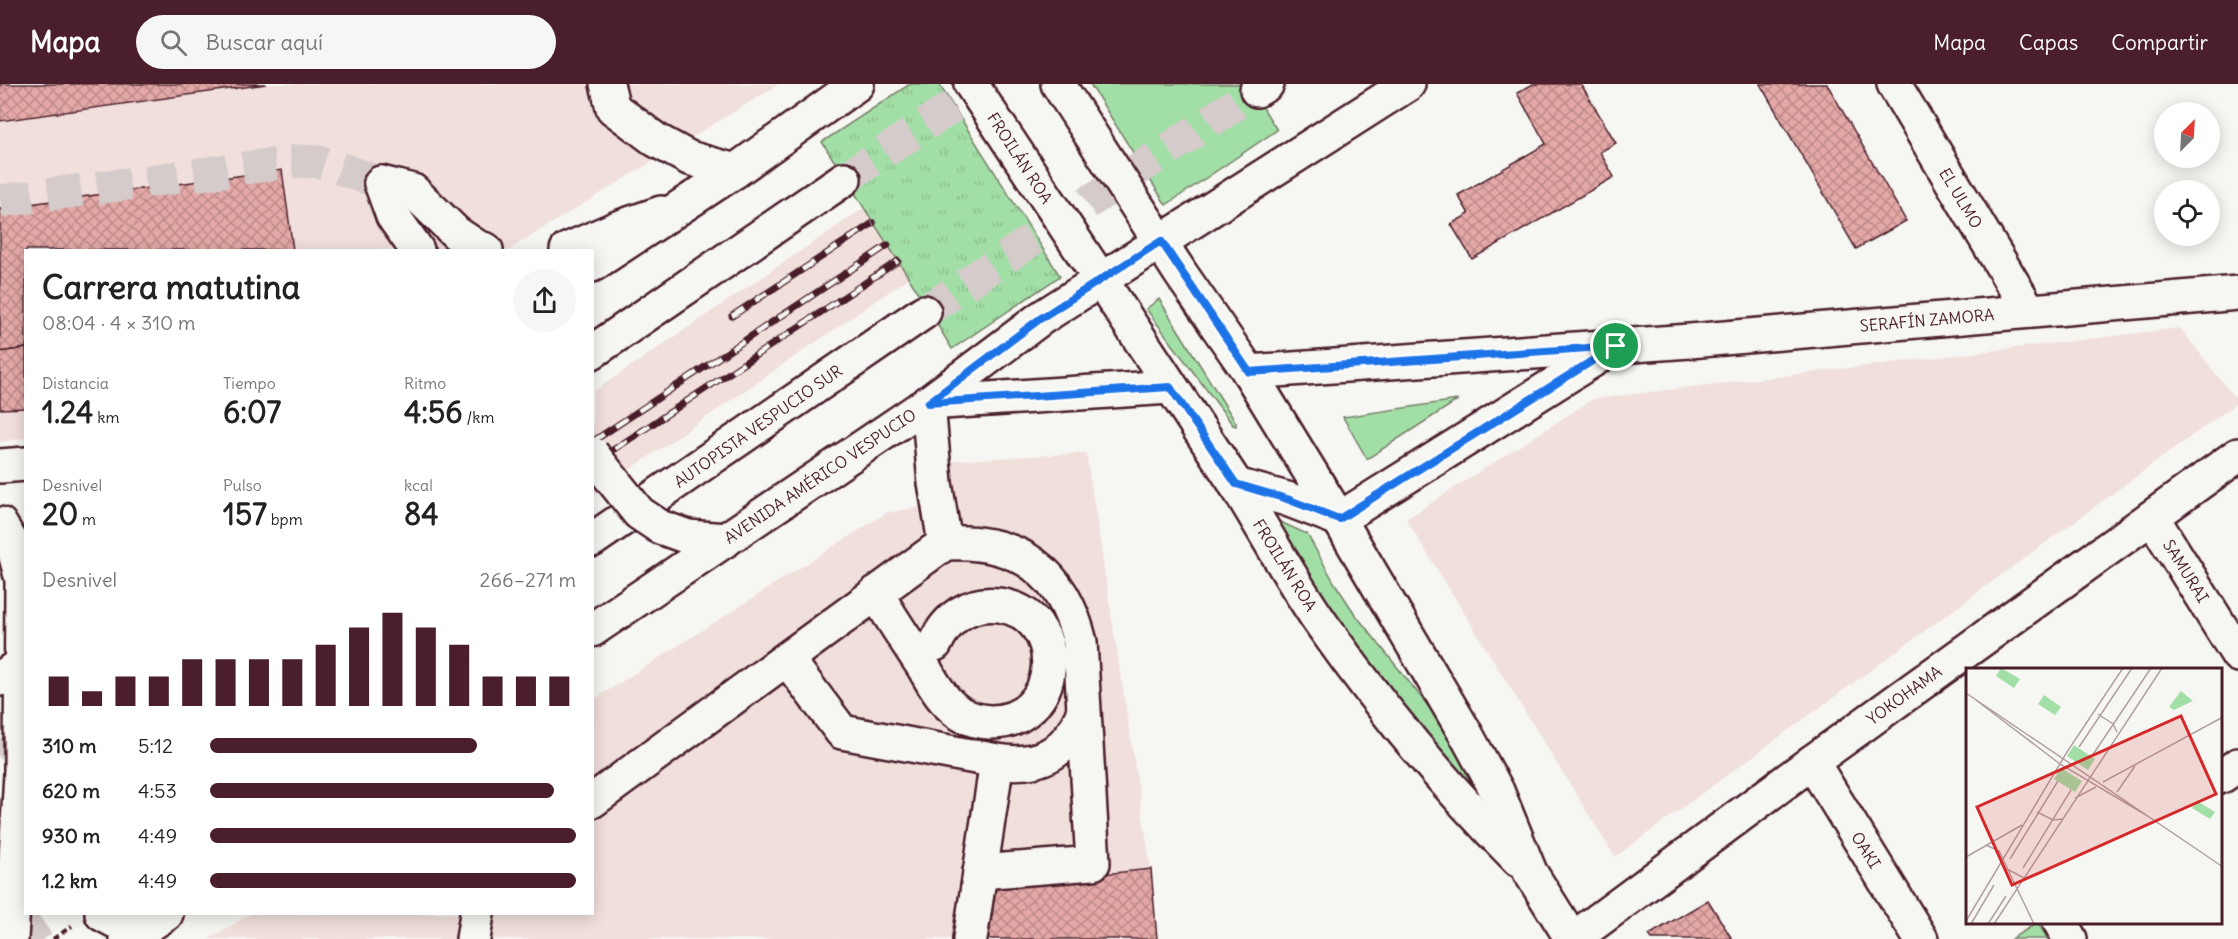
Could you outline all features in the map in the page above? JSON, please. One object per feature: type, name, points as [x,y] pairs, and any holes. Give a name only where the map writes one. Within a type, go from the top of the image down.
[{"type":"main road","points":[[608,84],[613,108],[656,140],[689,158],[735,171]]},
{"type":"main road","points":[[594,264],[690,202],[857,84]]},
{"type":"main road","name":"FROILÁN ROA","points":[[972,84],[1236,484],[1322,624],[1359,674],[1476,816],[1530,872]]},
{"type":"main road","name":"FROILÁN ROA","points":[[1058,84],[1249,372],[1339,519],[1477,754],[1497,791],[1530,872],[1572,939]]},
{"type":"main road","name":"AVENIDA AMÉRICO VESPUCIO","points":[[594,629],[928,403],[1041,318],[1408,84]]},
{"type":"main road","name":"EL ULMO","points":[[1906,88],[2029,311]]},
{"type":"main road","points":[[594,351],[844,179]]},
{"type":"main road","points":[[416,249],[393,216],[381,183],[413,191],[456,233],[483,249]]},
{"type":"main road","points":[[569,249],[620,227],[690,202]]},
{"type":"main road","name":"SERAFÍN ZAMORA","points":[[1249,372],[1616,346],[2238,293]]},
{"type":"main road","name":"AUTOPISTA VESPUCIO SUR","points":[[594,539],[924,312]]},
{"type":"main road","name":"SERAFÍN ZAMORA","points":[[1339,519],[1616,346]]},
{"type":"main road","points":[[945,543],[935,483],[928,403],[1170,387]]},
{"type":"main road","name":"YOKOHAMA","points":[[1572,939],[1812,762],[2238,455]]},
{"type":"main road","points":[[594,457],[639,513],[660,527],[688,537],[726,540]]},
{"type":"main road","points":[[0,466],[24,464]]},
{"type":"main road","points":[[1236,484],[1287,499],[1339,519]]},
{"type":"main road","name":"SAMURAI","points":[[2152,517],[2238,655]]},
{"type":"main road","points":[[0,524],[13,545],[22,580],[16,668],[23,779],[11,939]]},
{"type":"main road","points":[[594,800],[945,543],[992,544],[1034,565],[1051,580],[1065,599],[1075,620],[1080,642],[1093,863],[980,872]]},
{"type":"main road","points":[[876,593],[938,691],[951,707],[965,717],[982,722],[998,722],[1014,717],[1029,709],[1040,696],[1047,681],[1050,664],[1048,647],[1041,632],[1030,619],[1016,610],[1000,605],[984,604],[968,609],[953,617],[942,629],[934,644]]},
{"type":"main road","points":[[787,659],[842,732],[997,761],[1014,764],[1031,762],[1047,756],[1070,739],[1083,714]]},
{"type":"main road","points":[[970,939],[997,761]]},
{"type":"main road","name":"OAKI","points":[[1812,762],[1921,939]]},
{"type":"main road","points":[[2223,775],[2238,765]]},
{"type":"main road","points":[[104,915],[115,921],[146,927]]},
{"type":"main road","points":[[473,939],[477,915]]},
{"type":"main road","points":[[2061,924],[2070,939]]},
{"type":"shaded area","points":[[0,84],[779,84],[512,249],[24,249],[24,438],[0,442]]},
{"type":"shaded area","points":[[864,208],[909,278],[594,494],[594,391]]},
{"type":"shaded area","points":[[2180,328],[2238,402],[1615,857],[1406,519],[1593,399]]},
{"type":"shaded area","points":[[1086,453],[1151,869],[1157,939],[209,939],[248,915],[594,915],[594,699],[886,513],[943,503],[944,461]]},
{"type":"green space","points":[[910,84],[939,84],[1060,276],[952,349],[822,142]]},
{"type":"green space","points":[[1090,84],[1248,84],[1277,130],[1166,205]]},
{"type":"green space","points":[[1159,299],[1236,423],[1236,426],[1146,309]]},
{"type":"green space","points":[[1458,400],[1367,459],[1343,417]]},
{"type":"green space","points":[[1276,520],[1307,534],[1355,614],[1448,731],[1504,827],[1354,651]]},
{"type":"green space","points":[[2038,924],[2048,939],[2011,939]]},
{"type":"building","points":[[0,84],[266,84],[0,121]]},
{"type":"building","points":[[1533,84],[1581,84],[1616,143],[1600,152],[1614,177],[1472,259],[1451,224],[1469,214],[1458,195],[1546,144],[1517,93]]},
{"type":"building","points":[[1760,84],[1827,84],[1906,221],[1856,249]]},
{"type":"building","points":[[282,170],[293,249],[24,249],[24,348],[0,352],[0,208]]},
{"type":"building","points":[[24,348],[24,408],[0,409],[0,352]]},
{"type":"building","points":[[1151,869],[1157,939],[979,939],[988,886]]},
{"type":"building","points":[[1708,900],[1732,939],[1652,939],[1649,935]]},
{"type":"tunnel","points":[[844,179],[986,84]]},
{"type":"tunnel","points":[[924,312],[1257,90]]},
{"type":"tunnel","points":[[0,201],[298,161],[321,162],[381,183]]},
{"type":"tunnel","points":[[0,758],[24,741]]},
{"type":"tunnel","points":[[15,939],[50,915]]},
{"type":"railway","points":[[732,316],[873,223]]},
{"type":"railway","points":[[594,441],[888,245]]},
{"type":"railway","points":[[594,463],[898,261]]},
{"type":"route","points":[[1161,241],[1249,372],[1616,346],[1339,519],[1287,499],[1236,484],[1170,387],[928,403],[1041,318],[1161,241]]}]
